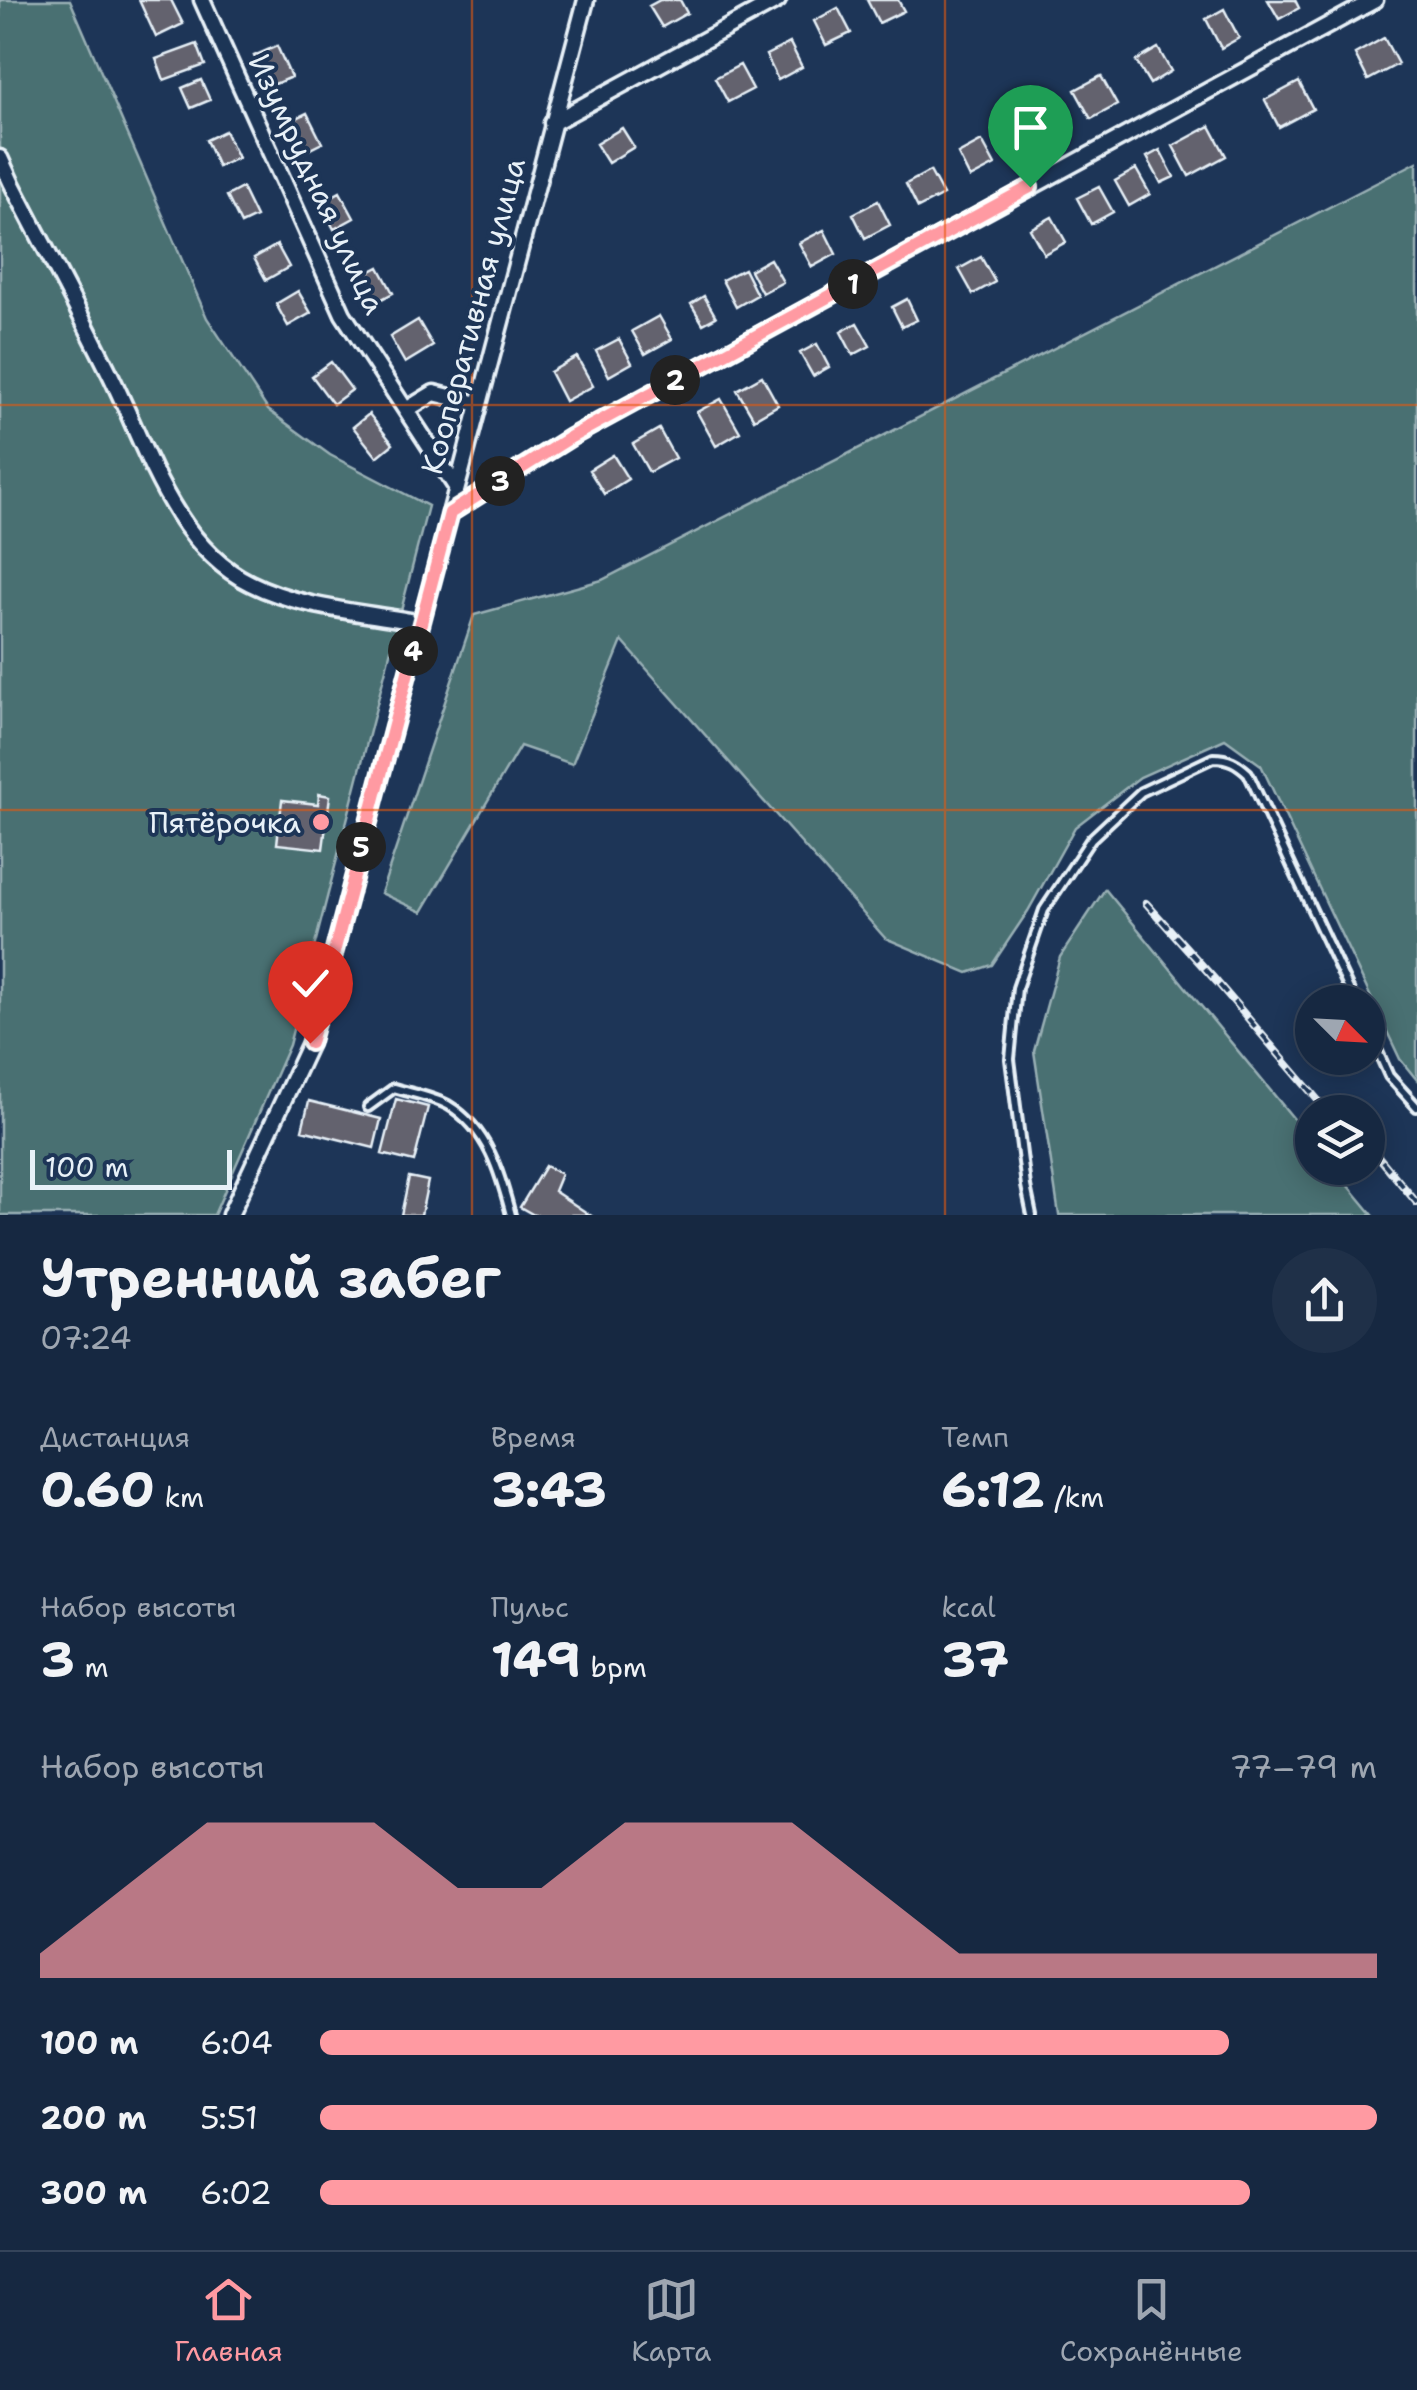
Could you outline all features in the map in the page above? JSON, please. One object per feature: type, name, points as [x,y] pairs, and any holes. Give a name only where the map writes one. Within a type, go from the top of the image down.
[{"type":"street","name":"Изумрудная улица","points":[[202,0],[343,314],[456,487]]},
{"type":"street","name":"Кооперативная улица","points":[[230,1215],[310,1043],[586,0]]},
{"type":"street","points":[[552,123],[778,0]]},
{"type":"street","points":[[450,513],[571,437],[1375,0]]},
{"type":"street","points":[[0,158],[180,518],[196,540],[251,584],[302,601],[420,623]]},
{"type":"street","points":[[406,410],[434,393],[478,404]]},
{"type":"lane","points":[[1032,1215],[1010,1059],[1017,988],[1044,910],[1091,839],[1141,792],[1213,758],[1237,762],[1248,773],[1347,985]]},
{"type":"lane","points":[[1385,1067],[1417,1107]]},
{"type":"lane","points":[[368,1107],[394,1088],[448,1105],[477,1130],[492,1152],[511,1215]]},
{"type":"green space","points":[[0,0],[70,0],[207,318],[268,410],[330,455],[428,506],[289,1045],[214,1215],[0,1215]]},
{"type":"green space","points":[[1417,162],[1417,1080],[1400,1059],[1385,1027],[1385,985],[1365,985],[1261,765],[1225,739],[1140,777],[1075,827],[1028,911],[992,965],[968,973],[885,938],[622,641],[572,764],[520,746],[422,912],[381,893],[474,615],[602,580]]},
{"type":"green space","points":[[1105,889],[1295,1120],[1295,1185],[1348,1185],[1373,1215],[1059,1215],[1034,1051],[1060,957]]},
{"type":"building","points":[[139,0],[171,0],[183,24],[156,37]]},
{"type":"building","points":[[660,0],[680,0],[687,13],[662,27],[649,6]]},
{"type":"building","points":[[867,0],[898,0],[904,11],[879,23]]},
{"type":"building","points":[[1268,0],[1295,0],[1299,8],[1279,19]]},
{"type":"building","points":[[838,8],[851,33],[826,45],[814,21]]},
{"type":"building","points":[[1224,9],[1239,38],[1221,48],[1206,19]]},
{"type":"building","points":[[1384,38],[1398,64],[1368,80],[1355,54]]},
{"type":"building","points":[[790,43],[802,67],[778,80],[766,55]]},
{"type":"building","points":[[197,44],[205,65],[164,80],[156,59]]},
{"type":"building","points":[[277,46],[291,77],[268,87],[254,56]]},
{"type":"building","points":[[1158,48],[1171,71],[1150,84],[1136,61]]},
{"type":"building","points":[[740,65],[753,89],[728,102],[715,78]]},
{"type":"building","points":[[1101,76],[1117,105],[1091,119],[1075,90]]},
{"type":"building","points":[[201,80],[210,100],[191,108],[182,88]]},
{"type":"building","points":[[1299,82],[1313,109],[1279,127],[1265,100]]},
{"type":"building","points":[[307,113],[322,143],[302,153],[286,123]]},
{"type":"building","points":[[1040,113],[1053,137],[1028,150],[1016,126]]},
{"type":"building","points":[[1210,126],[1226,156],[1189,176],[1173,146]]},
{"type":"building","points":[[622,128],[634,147],[608,163],[596,144]]},
{"type":"building","points":[[225,131],[238,158],[218,167],[206,140]]},
{"type":"building","points":[[982,141],[995,165],[970,178],[958,154]]},
{"type":"building","points":[[1160,150],[1174,177],[1161,183],[1147,157]]},
{"type":"building","points":[[1136,169],[1150,194],[1129,206],[1115,181]]},
{"type":"building","points":[[930,171],[943,195],[918,208],[906,184]]},
{"type":"building","points":[[1099,187],[1113,212],[1091,224],[1077,198]]},
{"type":"building","points":[[242,188],[256,217],[241,224],[227,196]]},
{"type":"building","points":[[340,192],[354,218],[334,229],[320,203]]},
{"type":"building","points":[[878,201],[890,225],[865,238],[853,214]]},
{"type":"building","points":[[1052,217],[1066,242],[1044,254],[1030,229]]},
{"type":"building","points":[[824,230],[836,254],[812,267],[799,243]]},
{"type":"building","points":[[277,245],[289,267],[266,280],[254,258]]},
{"type":"building","points":[[981,257],[995,282],[973,294],[959,269]]},
{"type":"building","points":[[770,259],[783,282],[762,293],[750,270]]},
{"type":"building","points":[[379,267],[393,293],[374,303],[360,277]]},
{"type":"building","points":[[744,269],[757,295],[736,307],[722,280]]},
{"type":"building","points":[[298,291],[311,313],[288,326],[276,304]]},
{"type":"building","points":[[704,296],[716,317],[703,324],[691,304]]},
{"type":"building","points":[[907,299],[917,320],[902,327],[892,307]]},
{"type":"building","points":[[659,316],[672,339],[645,354],[632,331]]},
{"type":"building","points":[[418,320],[433,346],[405,363],[390,337]]},
{"type":"building","points":[[857,323],[870,346],[853,355],[841,332]]},
{"type":"building","points":[[619,339],[632,363],[609,376],[596,351]]},
{"type":"building","points":[[817,344],[829,367],[813,376],[800,353]]},
{"type":"building","points":[[577,357],[593,386],[565,401],[550,372]]},
{"type":"building","points":[[331,362],[352,390],[333,404],[312,376]]},
{"type":"building","points":[[762,376],[778,405],[754,419],[737,390]]},
{"type":"building","points":[[721,399],[740,432],[716,446],[697,412]]},
{"type":"building","points":[[369,414],[393,444],[377,457],[353,427]]},
{"type":"building","points":[[659,429],[675,458],[649,472],[633,444]]},
{"type":"building","points":[[613,455],[628,479],[604,494],[589,470]]},
{"type":"building","points":[[319,794],[330,796],[323,849],[277,844],[282,800],[318,804]]},
{"type":"building","points":[[396,1099],[428,1107],[414,1162],[382,1154]]},
{"type":"building","points":[[309,1101],[381,1119],[374,1148],[302,1130]]},
{"type":"building","points":[[545,1166],[561,1174],[554,1191],[590,1215],[534,1215],[520,1207]]},
{"type":"building","points":[[409,1177],[428,1181],[421,1215],[401,1215]]},
{"type":"railway","points":[[1146,903],[1313,1095]]},
{"type":"railway","points":[[1385,1164],[1417,1203]]},
{"type":"place","name":"Пятёрочка","points":[[321,822]]},
{"type":"route","points":[[310,1043],[450,513],[571,437],[1030,187]]}]
